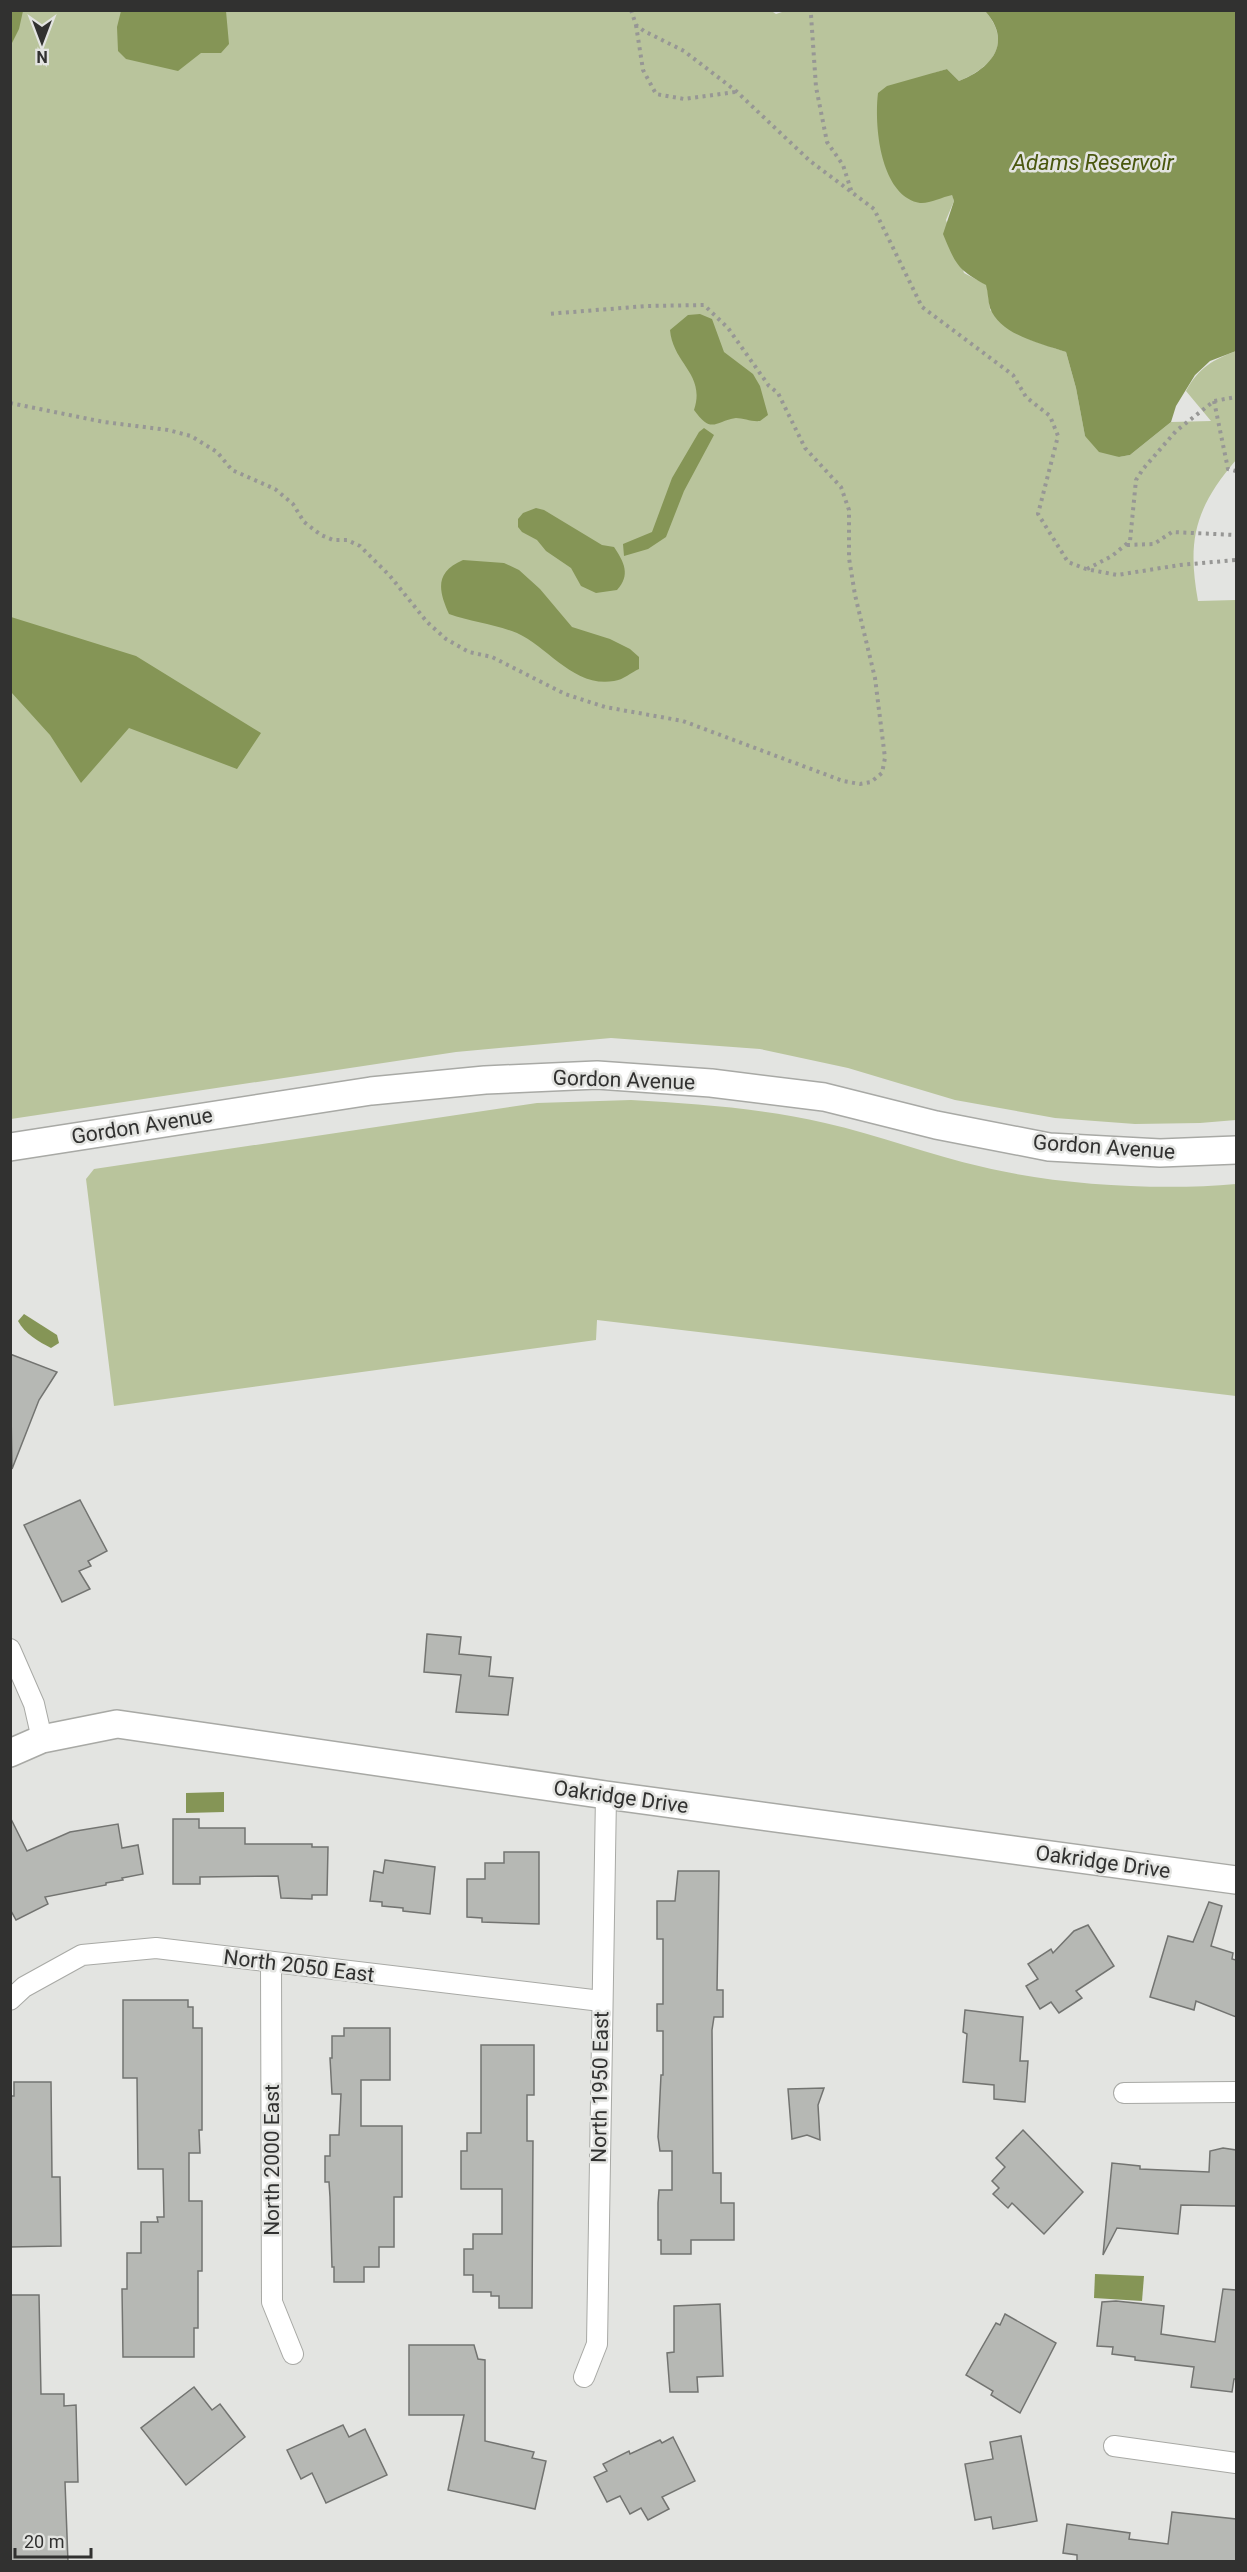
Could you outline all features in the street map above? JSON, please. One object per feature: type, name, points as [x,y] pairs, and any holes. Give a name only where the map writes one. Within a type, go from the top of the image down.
[{"type":"street","name":"Gordon Avenue","points":[[10,1147],[371,1090],[484,1080],[597,1075],[711,1083],[824,1097],[936,1125],[1049,1147],[1160,1153],[1236,1150]]},
{"type":"street","points":[[10,1649],[34,1704],[42,1739]]},
{"type":"street","name":"Oakridge Drive","points":[[10,1753],[42,1739],[117,1724],[606,1795],[1236,1880]]},
{"type":"street","name":"North 1950 East","points":[[584,2377],[597,2344],[606,1795]]},
{"type":"street","name":"North 2050 East","points":[[10,2000],[24,1987],[82,1955],[156,1948],[601,2001]]},
{"type":"street","name":"North 2000 East","points":[[271,1962],[272,2302],[293,2354]]},
{"type":"street","points":[[1124,2092],[1236,2092]]},
{"type":"street","points":[[1114,2446],[1236,2463]]},
{"type":"path","points":[[631,10],[636,24],[643,70],[656,94],[684,99],[736,92]]},
{"type":"path","points":[[811,15],[816,87],[826,142],[843,165],[853,193]]},
{"type":"path","points":[[636,24],[684,51],[736,92],[810,161],[874,209],[922,307],[1013,375],[1026,397],[1050,416],[1058,436],[1038,514],[1068,562],[1086,569],[1117,575],[1180,565],[1236,561]]},
{"type":"path","points":[[10,403],[104,422],[168,430],[191,436],[217,452],[232,470],[275,489],[293,504],[304,522],[321,535],[333,540],[347,540],[360,546],[446,639],[469,652],[492,657],[564,694],[605,707],[683,721],[843,781],[860,784],[872,782],[882,773],[885,758],[875,678],[850,567],[847,499],[842,487],[805,448],[778,393],[769,386],[728,328],[704,305],[647,306],[547,314]]},
{"type":"path","points":[[1086,569],[1112,556],[1130,541],[1134,525],[1136,480],[1176,431],[1214,401],[1236,398]]},
{"type":"path","points":[[1214,401],[1224,457],[1228,469],[1236,471]]},
{"type":"path","points":[[1127,545],[1154,544],[1172,532],[1236,535]]},
{"type":"shaded area","points":[[770,10],[776,14],[788,10],[985,11],[993,23],[998,44],[989,62],[971,76],[959,81],[947,69],[934,73],[939,198],[952,194],[954,201],[946,220],[964,273],[987,285],[990,310],[1028,339],[1066,352],[1076,388],[1085,436],[1119,457],[1130,455],[1171,422],[1211,421],[1186,391],[1207,365],[1236,351],[1236,460],[1222,477],[1203,510],[1194,542],[1194,560],[1198,601],[1236,600],[1236,1120],[1135,1124],[1055,1118],[955,1100],[848,1068],[760,1049],[611,1038],[456,1052],[11,1119],[11,11]]},
{"type":"shaded area","points":[[631,1100],[729,1107],[801,1118],[845,1128],[963,1162],[1043,1178],[1109,1185],[1175,1187],[1236,1184],[1236,1396],[597,1320],[596,1340],[114,1406],[86,1179],[94,1169],[537,1103]]},
{"type":"water","points":[[11,10],[23,11],[19,29],[11,45]]},
{"type":"water","points":[[121,11],[226,11],[229,44],[221,53],[201,53],[178,71],[126,59],[118,51],[117,27]]},
{"type":"water","name":"Adams Reservoir","points":[[985,11],[1236,11],[1236,351],[1210,361],[1195,375],[1176,406],[1171,422],[1130,455],[1119,457],[1099,452],[1085,436],[1076,388],[1066,352],[1034,342],[1012,332],[1003,325],[990,308],[986,285],[969,275],[955,260],[943,234],[954,201],[952,195],[924,203],[907,198],[888,174],[882,157],[877,123],[878,93],[887,86],[947,69],[959,81],[981,69],[995,53],[998,43],[993,22]]},
{"type":"water","points":[[700,314],[712,319],[724,352],[753,374],[760,386],[768,415],[760,421],[736,418],[710,424],[700,418],[694,410],[697,398],[696,387],[672,342],[670,330],[688,315]]},
{"type":"water","points":[[704,428],[714,435],[684,491],[666,537],[648,549],[624,556],[623,544],[652,532],[672,478],[699,432]]},
{"type":"water","points":[[536,508],[544,510],[602,545],[614,547],[621,558],[625,574],[617,590],[596,593],[581,586],[571,568],[546,551],[537,540],[522,532],[518,527],[518,519],[523,513]]},
{"type":"water","points":[[463,560],[504,563],[519,570],[540,589],[572,627],[610,639],[630,649],[639,657],[639,669],[614,681],[600,682],[586,678],[574,673],[517,633],[449,614],[441,590],[441,582],[447,570]]},
{"type":"water","points":[[11,617],[136,656],[261,733],[237,769],[129,728],[81,783],[50,735],[11,692]]},
{"type":"water","points":[[24,1314],[57,1335],[59,1343],[51,1348],[28,1333],[18,1321]]},
{"type":"water","points":[[224,1792],[224,1812],[186,1813],[186,1793]]},
{"type":"water","points":[[1095,2274],[1144,2276],[1142,2301],[1094,2298]]},
{"type":"building","points":[[10,1354],[57,1372],[39,1400],[12,1469]]},
{"type":"building","points":[[80,1500],[107,1551],[88,1561],[91,1566],[79,1571],[90,1589],[62,1602],[24,1525]]},
{"type":"building","points":[[427,1634],[461,1637],[459,1654],[491,1657],[489,1676],[513,1678],[508,1715],[456,1712],[461,1675],[424,1672]]},
{"type":"building","points":[[10,1817],[27,1851],[70,1832],[118,1824],[122,1848],[138,1845],[143,1874],[122,1878],[123,1880],[106,1883],[106,1885],[45,1897],[48,1904],[16,1920],[10,1909]]},
{"type":"building","points":[[173,1819],[199,1819],[199,1828],[245,1828],[245,1844],[312,1844],[312,1847],[328,1847],[327,1895],[312,1895],[312,1899],[281,1898],[278,1876],[200,1877],[200,1884],[173,1884]]},
{"type":"building","points":[[504,1852],[539,1852],[539,1924],[482,1922],[482,1918],[467,1917],[467,1879],[485,1879],[485,1863],[504,1863]]},
{"type":"building","points":[[385,1860],[435,1867],[430,1914],[403,1911],[403,1908],[382,1906],[382,1902],[370,1901],[374,1871],[383,1873]]},
{"type":"building","points":[[678,1871],[719,1871],[717,1990],[723,1990],[723,2017],[714,2017],[712,2030],[713,2173],[721,2173],[721,2203],[734,2203],[734,2240],[691,2240],[691,2254],[661,2254],[661,2240],[658,2240],[659,2190],[672,2190],[672,2151],[660,2151],[658,2137],[661,2075],[663,2075],[663,2031],[657,2031],[657,2004],[663,2004],[663,1939],[657,1939],[657,1901],[675,1901]]},
{"type":"building","points":[[1209,1902],[1222,1906],[1211,1946],[1233,1953],[1232,1959],[1236,1960],[1236,2017],[1196,2001],[1194,2010],[1150,1997],[1168,1936],[1193,1942]]},
{"type":"building","points":[[1088,1925],[1114,1966],[1076,1991],[1082,1998],[1059,2013],[1051,2002],[1040,2009],[1026,1986],[1038,1979],[1028,1964],[1051,1949],[1053,1953],[1074,1931]]},
{"type":"building","points":[[123,2000],[188,2000],[188,2007],[193,2007],[193,2028],[202,2028],[200,2153],[189,2153],[189,2201],[202,2201],[202,2271],[198,2271],[198,2328],[194,2328],[194,2357],[123,2357],[122,2289],[127,2289],[127,2253],[141,2253],[141,2222],[158,2222],[157,2217],[164,2217],[163,2169],[138,2169],[137,2078],[123,2078]]},
{"type":"building","points":[[965,2010],[1023,2017],[1020,2061],[1028,2061],[1025,2102],[994,2099],[994,2085],[963,2082],[967,2034],[963,2032]]},
{"type":"building","points":[[344,2028],[390,2028],[390,2080],[361,2080],[361,2126],[402,2126],[402,2197],[394,2197],[394,2247],[379,2247],[379,2267],[364,2267],[364,2282],[334,2282],[329,2182],[325,2182],[325,2156],[330,2156],[330,2135],[339,2135],[341,2094],[332,2094],[330,2058],[332,2058],[332,2036],[344,2036]]},
{"type":"building","points":[[481,2045],[534,2045],[534,2095],[527,2095],[527,2141],[533,2141],[532,2308],[499,2308],[499,2296],[491,2296],[491,2292],[473,2292],[473,2275],[464,2275],[464,2249],[473,2249],[473,2234],[502,2234],[502,2189],[461,2189],[461,2151],[467,2151],[467,2133],[481,2133]]},
{"type":"building","points":[[14,2082],[51,2082],[52,2177],[60,2177],[61,2246],[10,2247],[10,2096],[14,2096]]},
{"type":"building","points":[[824,2088],[818,2105],[820,2140],[807,2135],[792,2139],[788,2089]]},
{"type":"building","points":[[1023,2130],[1083,2192],[1044,2234],[1012,2203],[1008,2208],[993,2194],[999,2188],[992,2181],[1005,2167],[996,2158]]},
{"type":"building","points":[[1223,2148],[1236,2150],[1236,2206],[1181,2205],[1178,2234],[1117,2228],[1103,2255],[1112,2163],[1140,2166],[1140,2169],[1209,2172],[1210,2151]]},
{"type":"building","points":[[1223,2289],[1236,2290],[1236,2379],[1234,2379],[1232,2392],[1191,2387],[1194,2367],[1135,2360],[1135,2357],[1112,2354],[1113,2347],[1097,2346],[1102,2302],[1116,2301],[1164,2306],[1161,2334],[1215,2342]]},
{"type":"building","points":[[10,2295],[39,2295],[41,2394],[64,2394],[64,2406],[76,2405],[78,2482],[65,2482],[68,2562],[10,2562]]},
{"type":"building","points":[[720,2304],[723,2376],[697,2377],[698,2392],[670,2392],[667,2353],[674,2352],[674,2306]]},
{"type":"building","points":[[1005,2314],[1056,2343],[1020,2413],[991,2395],[993,2391],[966,2375],[996,2323],[1000,2325]]},
{"type":"building","points":[[409,2345],[474,2345],[478,2359],[485,2360],[485,2441],[534,2452],[532,2458],[546,2461],[535,2509],[448,2490],[464,2415],[409,2415]]},
{"type":"building","points":[[194,2387],[212,2410],[220,2404],[245,2437],[186,2485],[141,2428]]},
{"type":"building","points":[[343,2425],[349,2437],[365,2429],[387,2475],[326,2503],[312,2473],[301,2479],[287,2450]]},
{"type":"building","points":[[1021,2436],[1037,2521],[993,2529],[991,2517],[975,2520],[965,2464],[993,2459],[990,2442]]},
{"type":"building","points":[[673,2437],[695,2481],[662,2497],[669,2509],[648,2520],[641,2508],[630,2514],[620,2496],[607,2502],[594,2477],[607,2471],[603,2464],[629,2451],[630,2454],[660,2440],[662,2443]]},
{"type":"building","points":[[1172,2512],[1236,2519],[1236,2562],[1077,2562],[1077,2555],[1063,2553],[1067,2524],[1130,2533],[1129,2539],[1168,2544]]}]
